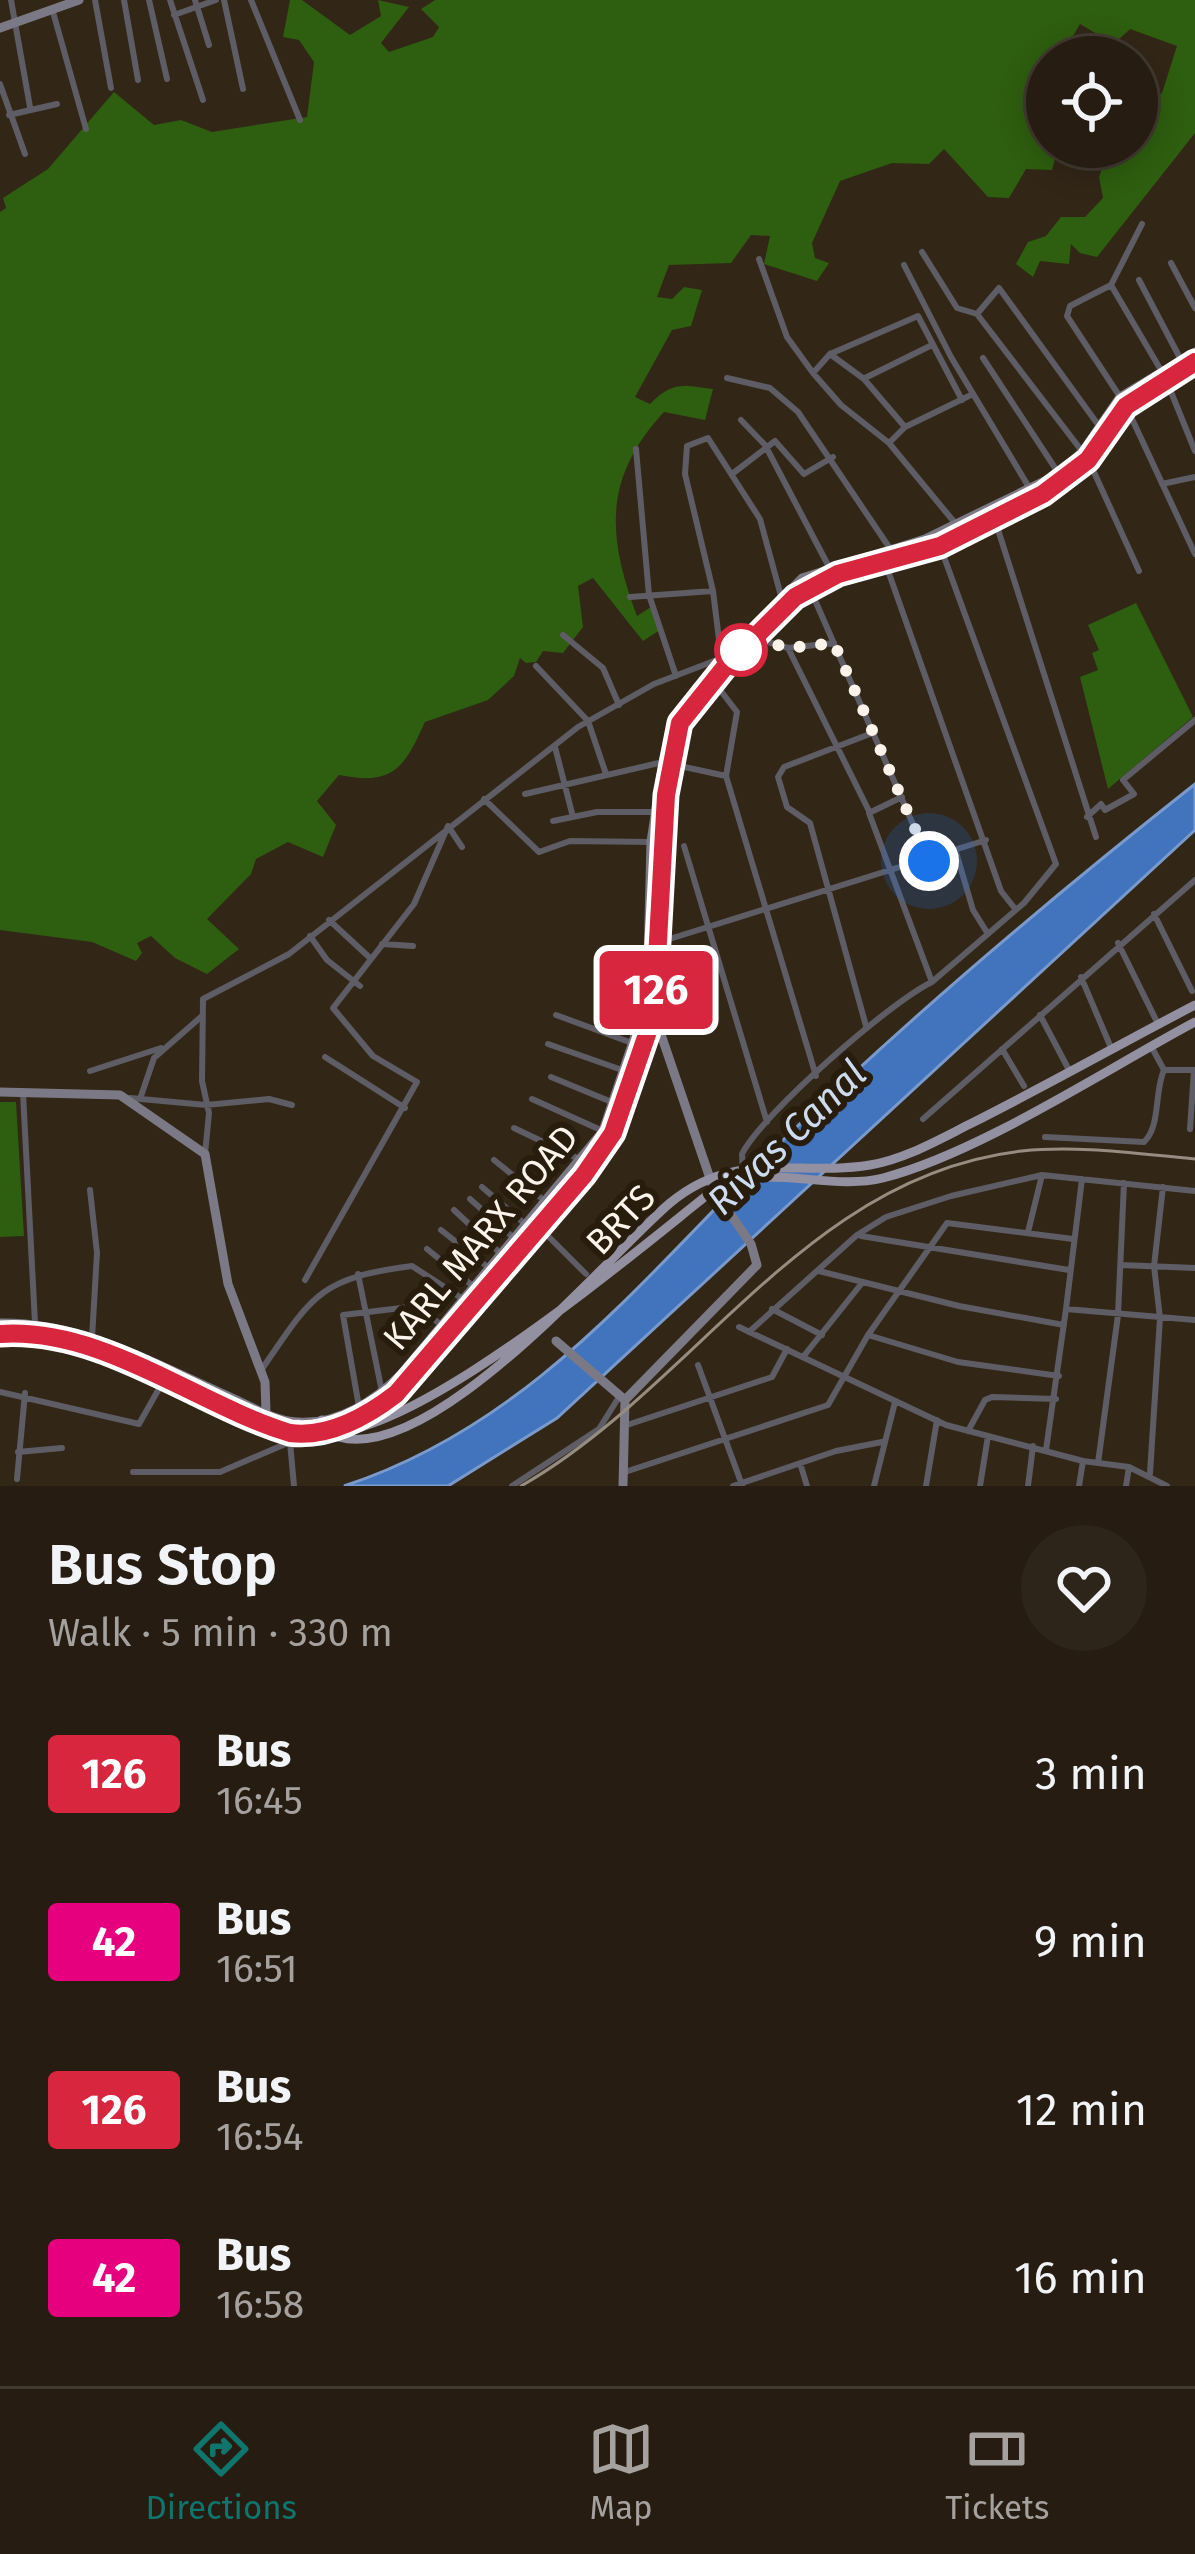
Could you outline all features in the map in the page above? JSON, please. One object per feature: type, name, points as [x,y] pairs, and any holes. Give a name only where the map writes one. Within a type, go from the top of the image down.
[{"type":"main road","points":[[6,26],[79,0]]},
{"type":"main road","name":"KARL MARX ROAD","points":[[1164,376],[1195,352]]},
{"type":"main road","name":"KARL MARX ROAD","points":[[0,1323],[35,1323],[92,1338],[298,1423],[323,1425],[360,1418],[396,1394],[533,1226],[608,1144],[654,1014],[671,722],[802,578],[891,550],[1059,474],[1085,456],[1100,426],[1123,401],[1195,362]]},
{"type":"main road","name":"KARL MARX ROAD","points":[[0,1334],[59,1340],[165,1378],[290,1437],[304,1435],[382,1392],[501,1254],[533,1226],[604,1131],[647,1000],[651,842],[667,763],[680,723],[730,654],[809,587],[838,574],[886,565],[940,546],[1064,482],[1123,401]]},
{"type":"main road","name":"BRTS","points":[[323,1425],[344,1441],[375,1441],[470,1392],[578,1301],[668,1205],[715,1189],[759,1165],[849,1166],[912,1151],[1195,1005]]},
{"type":"main road","points":[[620,1394],[753,1271],[757,1257],[715,1189],[654,1014]]},
{"type":"main road","name":"BRTS","points":[[743,1174],[832,1182],[882,1178],[952,1150],[1195,1022]]},
{"type":"main road","points":[[0,1093],[22,1090],[126,1098],[205,1154],[228,1283],[261,1371],[266,1412]]},
{"type":"main road","name":"BRTS","points":[[620,1282],[715,1189]]},
{"type":"main road","points":[[541,1354],[573,1327]]},
{"type":"main road","points":[[556,1341],[620,1394],[627,1425],[623,1486]]},
{"type":"main road","points":[[298,1423],[321,1449]]},
{"type":"street","points":[[11,0],[6,26],[29,107]]},
{"type":"street","points":[[95,0],[111,88]]},
{"type":"street","points":[[124,0],[138,80]]},
{"type":"street","points":[[148,0],[167,79]]},
{"type":"street","points":[[170,0],[203,100]]},
{"type":"street","points":[[174,15],[196,4],[220,0],[243,89]]},
{"type":"street","points":[[251,0],[300,119]]},
{"type":"street","points":[[196,4],[208,45]]},
{"type":"street","points":[[53,12],[86,129]]},
{"type":"street","points":[[1,90],[25,154]]},
{"type":"street","points":[[9,115],[57,104]]},
{"type":"street","points":[[1142,224],[1111,285],[1070,306],[1066,316],[1123,401],[1195,554]]},
{"type":"street","points":[[922,251],[957,308],[977,314],[1085,456],[1139,572]]},
{"type":"street","points":[[759,259],[787,337],[813,373],[841,405],[889,443],[955,524]]},
{"type":"street","points":[[1171,262],[1195,308]]},
{"type":"street","points":[[904,265],[1030,489]]},
{"type":"street","points":[[1139,280],[1181,360]]},
{"type":"street","points":[[1111,285],[1164,376],[1195,451]]},
{"type":"street","points":[[977,314],[993,289],[1002,291],[1100,426]]},
{"type":"street","points":[[813,373],[830,354],[918,316],[962,400]]},
{"type":"street","points":[[864,379],[932,345]]},
{"type":"street","points":[[830,354],[864,379],[905,428]]},
{"type":"street","points":[[983,358],[1059,474]]},
{"type":"street","points":[[727,378],[770,388],[798,412],[891,550]]},
{"type":"street","points":[[889,443],[905,428],[973,394]]},
{"type":"street","points":[[741,420],[765,445],[829,567]]},
{"type":"street","points":[[205,1154],[203,999],[310,936],[588,721],[730,654],[689,494],[687,446],[708,438],[760,519],[781,596]]},
{"type":"street","points":[[731,474],[765,445],[779,442],[804,474],[833,458]]},
{"type":"street","points":[[636,449],[650,595],[676,676]]},
{"type":"street","points":[[1162,484],[1195,477]]},
{"type":"street","points":[[994,517],[1096,837]]},
{"type":"street","points":[[743,1174],[748,1142],[767,1122],[866,1026],[932,982],[1016,910],[1056,864],[940,546]]},
{"type":"street","points":[[886,565],[1001,891],[1016,910]]},
{"type":"street","points":[[809,587],[929,861]]},
{"type":"street","points":[[630,597],[713,590]]},
{"type":"street","points":[[563,635],[603,668],[619,705]]},
{"type":"street","points":[[754,638],[788,648],[834,643]]},
{"type":"street","points":[[788,648],[869,813],[932,982]]},
{"type":"street","points":[[536,666],[588,721],[606,774]]},
{"type":"street","points":[[714,682],[737,712],[726,776],[816,1076]]},
{"type":"street","points":[[1087,818],[1101,804],[1105,810],[1134,794],[1123,780],[1195,720]]},
{"type":"street","points":[[866,1026],[808,818],[787,807],[778,777],[784,766],[875,731]]},
{"type":"street","points":[[555,747],[573,817]]},
{"type":"street","points":[[525,794],[567,781],[667,763],[726,776]]},
{"type":"street","points":[[869,813],[902,797]]},
{"type":"street","points":[[484,799],[539,852],[571,841],[651,842]]},
{"type":"street","points":[[553,820],[655,812]]},
{"type":"street","points":[[448,826],[462,847]]},
{"type":"street","points":[[304,1280],[405,1108],[416,1079],[373,1056],[334,1015],[352,980],[414,904],[448,826]]},
{"type":"street","points":[[660,942],[893,873],[986,840]]},
{"type":"street","points":[[684,846],[767,1122]]},
{"type":"street","points":[[956,852],[973,910],[988,934]]},
{"type":"street","points":[[923,1119],[1195,880]]},
{"type":"street","points":[[1154,914],[1192,991]]},
{"type":"street","points":[[329,920],[369,957]]},
{"type":"street","points":[[310,936],[360,986]]},
{"type":"street","points":[[378,944],[398,941],[413,946]]},
{"type":"street","points":[[1118,943],[1158,1024]]},
{"type":"street","points":[[1081,977],[1112,1049]]},
{"type":"street","points":[[1040,1015],[1070,1072]]},
{"type":"street","points":[[140,1099],[149,1065],[202,1016]]},
{"type":"street","points":[[556,1016],[636,1045]]},
{"type":"street","points":[[548,1044],[626,1072]]},
{"type":"street","points":[[1150,1046],[1164,1070]]},
{"type":"street","points":[[90,1071],[164,1047]]},
{"type":"street","points":[[1003,1049],[1024,1086]]},
{"type":"street","points":[[326,1057],[405,1108]]},
{"type":"street","points":[[1164,1070],[1194,1070],[1190,1129]]},
{"type":"street","points":[[1045,1137],[1144,1142],[1154,1130],[1154,1092],[1164,1070]]},
{"type":"street","points":[[551,1077],[614,1103]]},
{"type":"street","points":[[22,1090],[35,1323]]},
{"type":"street","points":[[126,1098],[206,1105],[255,1099],[292,1105]]},
{"type":"street","points":[[532,1099],[604,1131]]},
{"type":"street","points":[[514,1129],[582,1161]]},
{"type":"street","points":[[494,1160],[548,1203]]},
{"type":"street","points":[[1028,1232],[1042,1174]]},
{"type":"street","points":[[749,1332],[857,1235],[886,1217],[929,1203],[1042,1174],[1195,1190]]},
{"type":"street","points":[[1046,1451],[1082,1179]]},
{"type":"street","points":[[1098,1463],[1118,1315],[1124,1183]]},
{"type":"street","points":[[482,1186],[586,1274]]},
{"type":"street","points":[[1150,1473],[1160,1318],[1154,1266],[1163,1187]]},
{"type":"street","points":[[90,1190],[97,1252],[92,1338]]},
{"type":"street","points":[[470,1199],[515,1239]]},
{"type":"street","points":[[454,1210],[501,1254]]},
{"type":"street","points":[[626,1472],[821,1409],[943,1225],[954,1221],[1072,1239]]},
{"type":"street","points":[[441,1230],[489,1268]]},
{"type":"street","points":[[857,1235],[1069,1270]]},
{"type":"street","points":[[428,1249],[473,1286]]},
{"type":"street","points":[[1121,1265],[1195,1268]]},
{"type":"street","points":[[261,1371],[300,1313],[332,1282],[412,1266],[463,1299]]},
{"type":"street","points":[[819,1271],[898,1292],[1064,1324]]},
{"type":"street","points":[[358,1274],[382,1392]]},
{"type":"street","points":[[803,1357],[862,1283]]},
{"type":"street","points":[[359,1408],[342,1318],[365,1310],[418,1306],[440,1324]]},
{"type":"street","points":[[772,1309],[822,1335]]},
{"type":"street","points":[[1066,1309],[1195,1320]]},
{"type":"street","points":[[739,1327],[937,1420],[1083,1461],[1130,1467],[1150,1473],[1167,1486]]},
{"type":"street","points":[[868,1336],[958,1362],[1059,1376]]},
{"type":"street","points":[[627,1425],[772,1377],[787,1349]]},
{"type":"street","points":[[698,1365],[739,1485],[882,1442]]},
{"type":"street","points":[[0,1392],[25,1393],[139,1424],[165,1378]]},
{"type":"street","points":[[17,1479],[25,1393]]},
{"type":"street","points":[[512,1486],[599,1429],[620,1394]]},
{"type":"street","points":[[968,1431],[985,1400],[992,1397],[1056,1400]]},
{"type":"street","points":[[874,1486],[895,1402]]},
{"type":"street","points":[[926,1486],[937,1420]]},
{"type":"street","points":[[980,1486],[988,1436]]},
{"type":"street","points":[[134,1472],[220,1472],[290,1437],[294,1486]]},
{"type":"street","points":[[1028,1486],[1033,1447]]},
{"type":"street","points":[[18,1452],[62,1448]]},
{"type":"street","points":[[1079,1486],[1083,1461]]},
{"type":"street","points":[[800,1463],[807,1486]]},
{"type":"street","points":[[1126,1486],[1130,1467]]},
{"type":"green space","points":[[290,0],[302,0],[350,35],[381,16],[378,0],[409,7],[381,43],[389,52],[433,37],[439,27],[421,9],[435,0],[1195,0],[1195,133],[1097,257],[1080,253],[1071,244],[1069,264],[1040,261],[1033,277],[1016,264],[1028,242],[1046,236],[1061,217],[1085,217],[1103,198],[1102,168],[1158,168],[1158,96],[1177,46],[1130,29],[1123,36],[1100,36],[1080,24],[1073,36],[1026,36],[1026,168],[1053,168],[1026,169],[1009,198],[988,197],[944,149],[929,164],[892,163],[840,181],[812,243],[815,258],[829,263],[817,281],[764,264],[770,236],[751,235],[731,263],[669,265],[657,297],[672,299],[684,287],[702,290],[691,326],[672,330],[635,397],[650,404],[678,386],[713,389],[705,420],[664,412],[644,436],[621,484],[616,534],[627,587],[637,616],[651,607],[660,630],[643,641],[593,578],[578,586],[583,627],[563,653],[543,651],[536,662],[520,658],[514,676],[488,700],[425,722],[395,770],[373,778],[339,775],[317,801],[336,825],[323,857],[288,842],[256,859],[251,874],[207,919],[239,949],[207,974],[175,958],[151,936],[137,943],[142,953],[136,961],[92,942],[0,930],[0,212],[6,208],[3,198],[48,169],[114,92],[154,125],[181,120],[212,132],[307,117],[314,62],[299,40],[283,37]]},
{"type":"green space","points":[[1136,603],[1193,717],[1108,789],[1080,677],[1098,670],[1092,653],[1099,650],[1088,625]]},
{"type":"green space","points":[[0,1102],[16,1102],[24,1236],[0,1237]]},
{"type":"water","points":[[1195,784],[1195,830],[557,1418],[448,1486],[344,1486],[411,1459],[473,1425],[530,1385],[633,1293],[782,1141],[882,1048],[1036,913]]},
{"type":"railway","points":[[521,1486],[584,1444],[756,1290],[815,1241],[877,1199],[946,1168],[1022,1151],[1087,1150],[1195,1159]]},
{"type":"bus line","name":"126","points":[[0,1334],[34,1334],[82,1347],[290,1433],[307,1435],[360,1418],[396,1394],[584,1175],[613,1133],[654,1014],[666,795],[680,723],[724,668],[809,587],[838,574],[886,565],[940,546],[1064,482],[1088,460],[1126,406],[1195,362]]},
{"type":"route","points":[[741,650],[754,638],[788,648],[834,643],[929,861]]},
{"type":"water label","name":"Rivas Canal","points":[[786,1137]]}]
